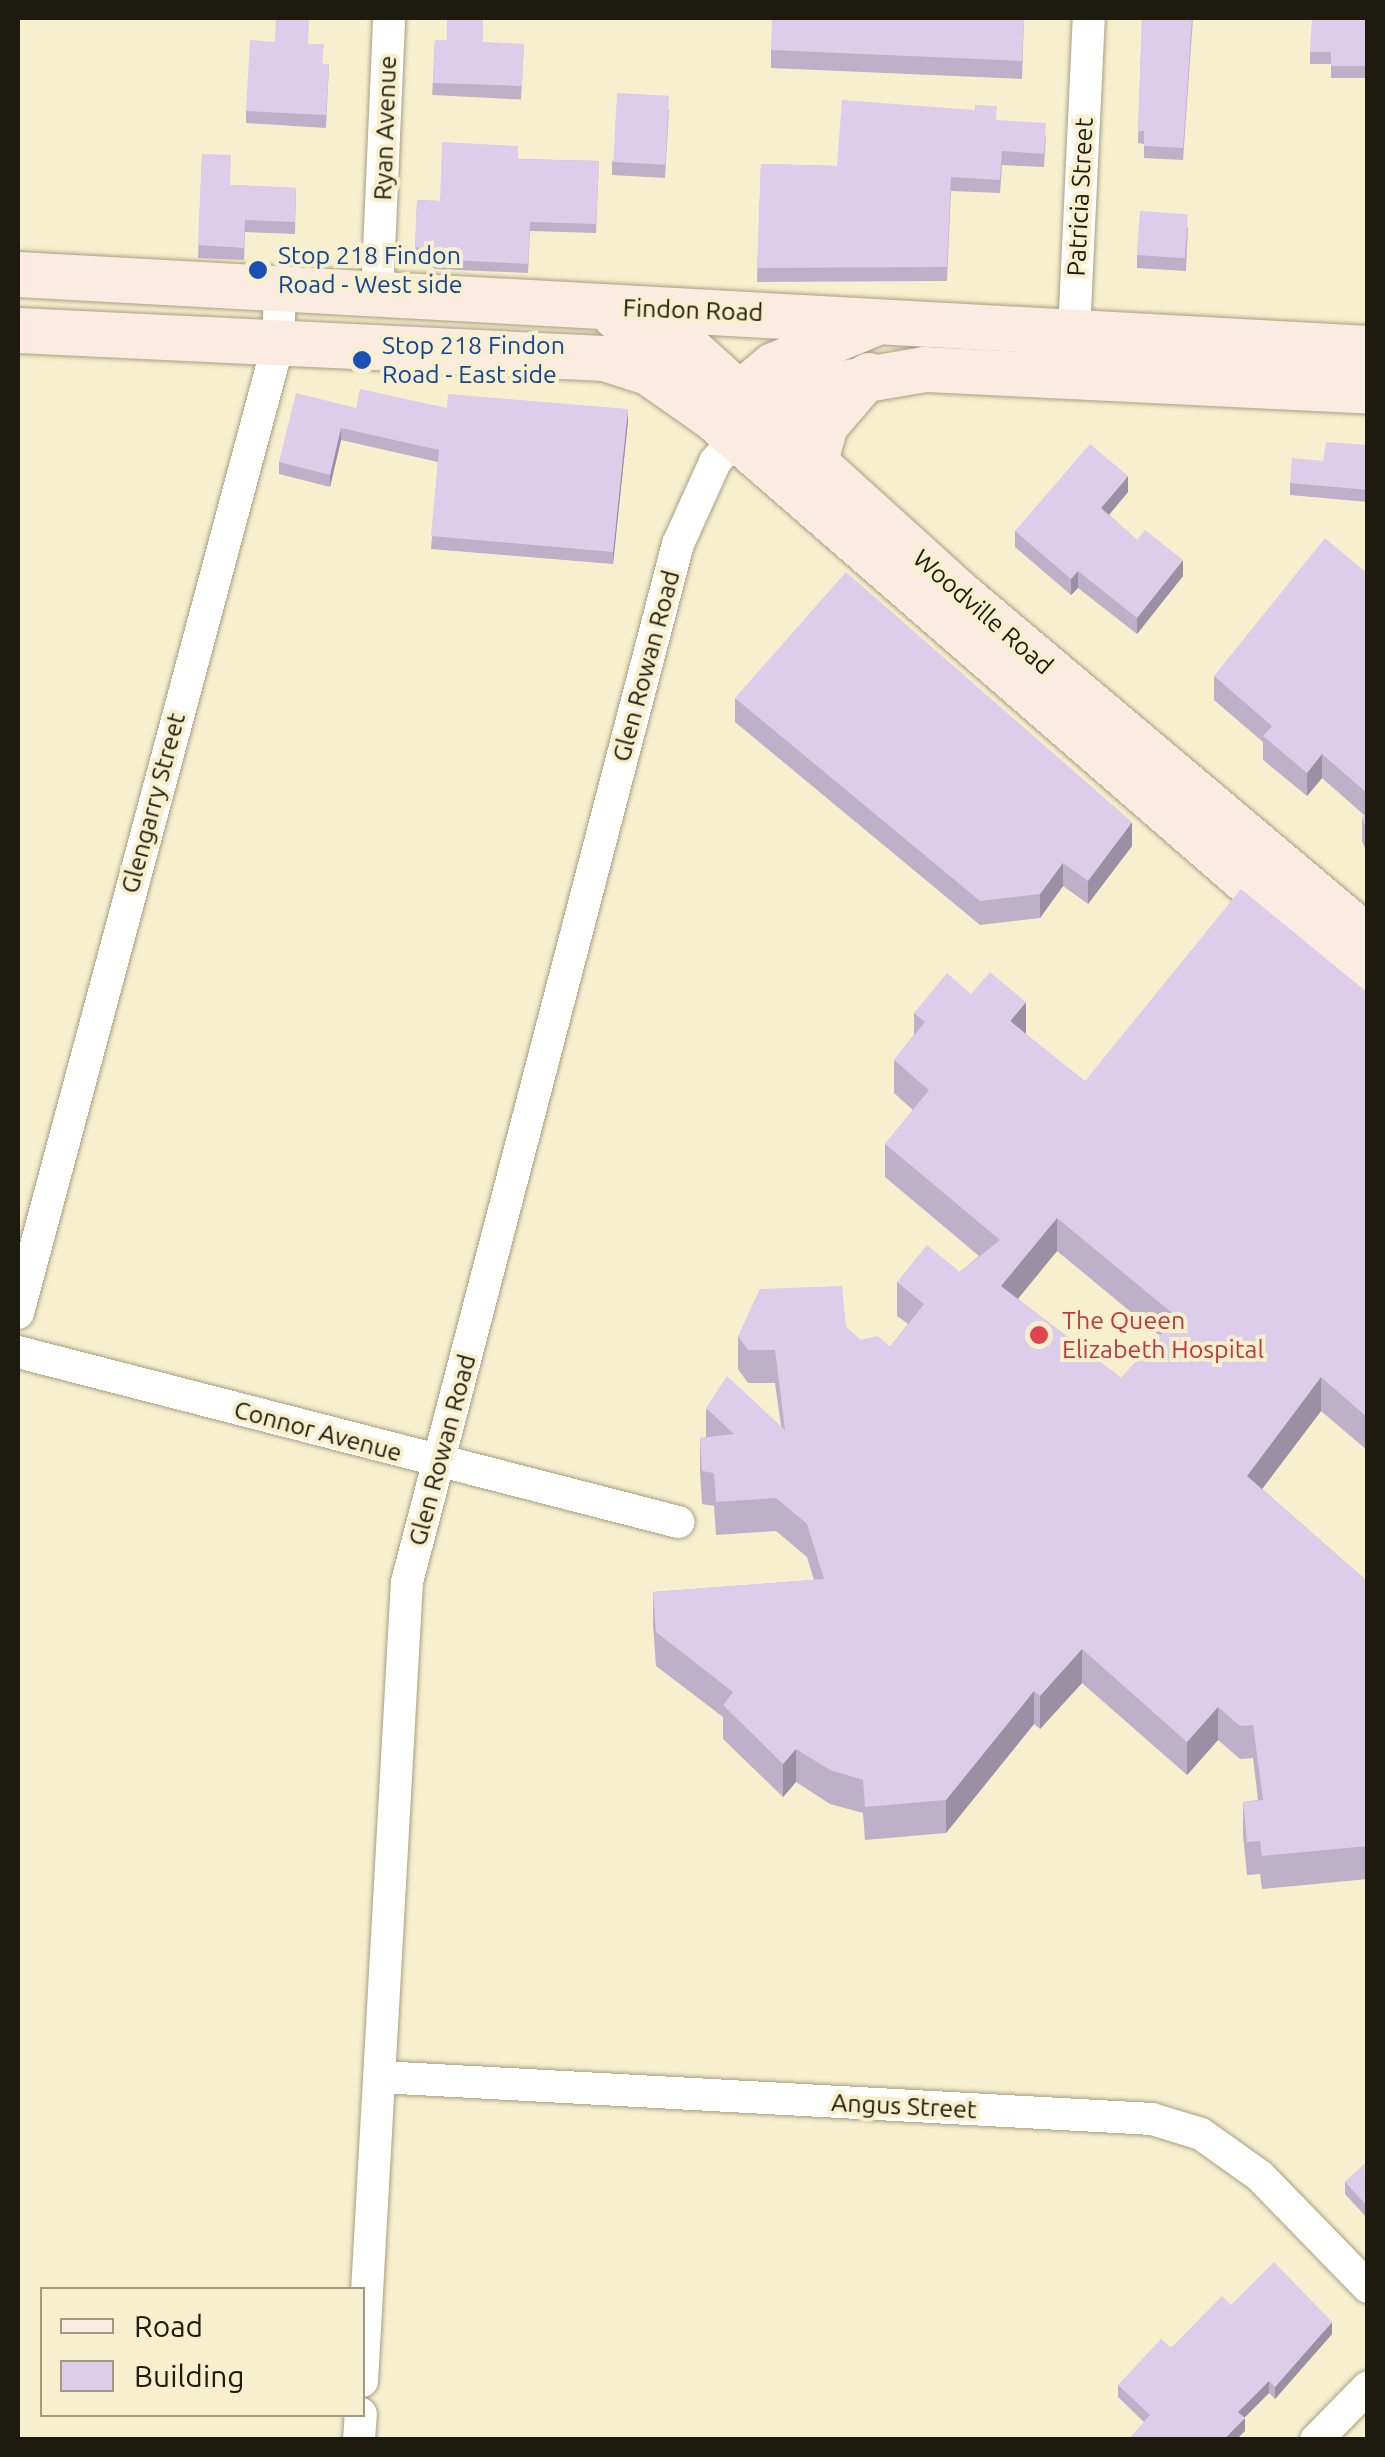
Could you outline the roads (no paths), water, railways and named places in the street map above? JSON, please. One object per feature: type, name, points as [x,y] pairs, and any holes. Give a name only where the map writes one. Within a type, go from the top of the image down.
[{"type":"main road","name":"Findon Road","points":[[18,274],[376,298],[874,323],[1073,356],[1368,392]]},
{"type":"main road","name":"Woodville Road","points":[[590,306],[691,350],[735,416],[1368,987]]},
{"type":"main road","points":[[18,330],[604,358],[648,372],[735,416],[773,365],[874,323]]},
{"type":"main road","name":"Findon Road","points":[[735,416],[868,374],[1073,356],[1368,348]]},
{"type":"main road","points":[[814,464],[825,425],[868,374]]},
{"type":"main road","name":"Woodville Road","points":[[735,416],[814,464],[1368,938]]},
{"type":"street","name":"Ryan Avenue","points":[[376,298],[389,18]]},
{"type":"street","name":"Patricia Street","points":[[1073,356],[1089,18]]},
{"type":"street","name":"Glengarry Street","points":[[18,1313],[278,344],[280,292]]},
{"type":"street","name":"Glen Rowan Road","points":[[365,2330],[402,1616],[678,544],[676,511],[735,416]]},
{"type":"street","name":"Connor Avenue","points":[[18,1352],[678,1522]]},
{"type":"street","name":"Angus Street","points":[[380,2077],[1152,2120],[1201,2134],[1260,2176],[1368,2287]]},
{"type":"street","points":[[1316,2440],[1368,2388]]},
{"type":"place","name":"Stop 218 Findon Road - West side","points":[[258,270]]},
{"type":"place","name":"Stop 218 Findon Road - East side","points":[[362,360]]},
{"type":"place","name":"The Queen Elizabeth Hospital","points":[[1039,1335]]}]
